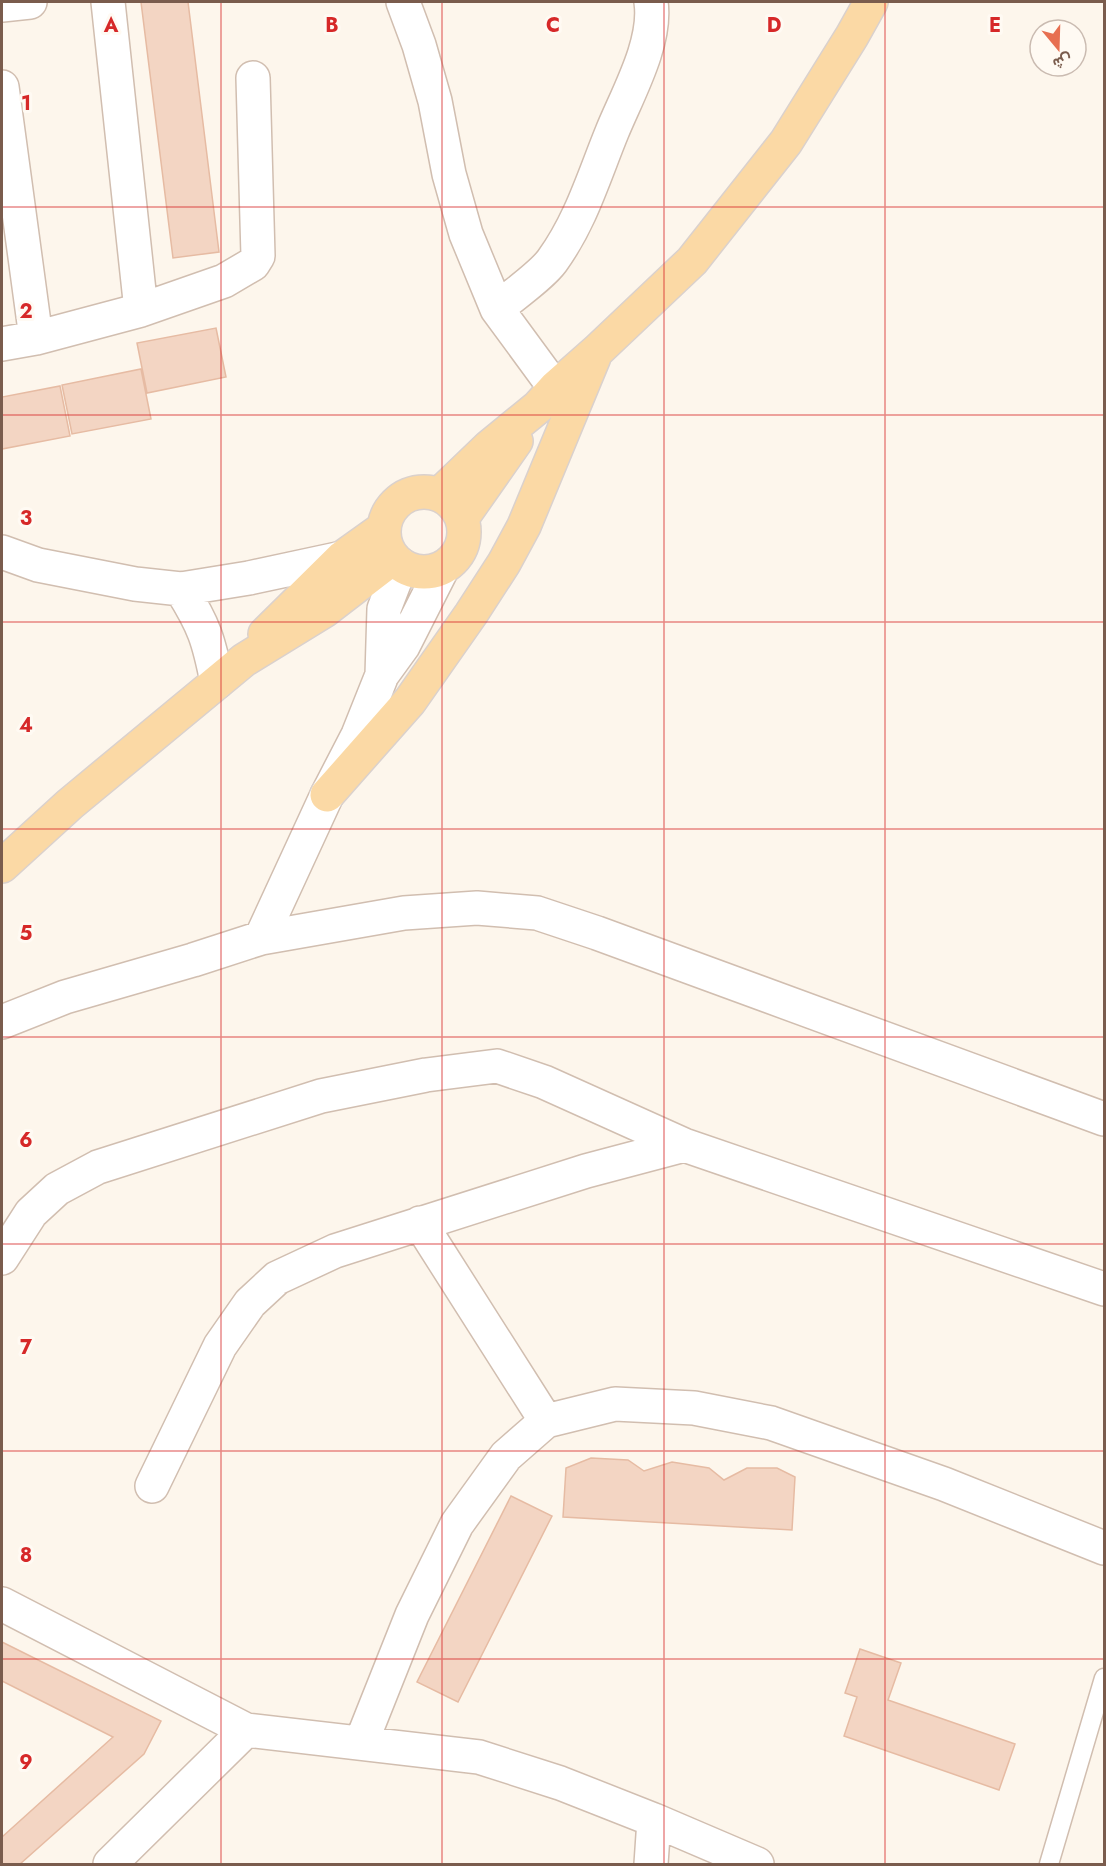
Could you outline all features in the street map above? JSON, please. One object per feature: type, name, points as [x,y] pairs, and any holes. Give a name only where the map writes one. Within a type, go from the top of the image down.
[{"type":"main road","points":[[439,495],[692,261],[786,142],[871,2]]},
{"type":"main road","points":[[327,795],[410,701],[504,563],[524,526],[597,351]]},
{"type":"main road","points":[[462,518],[546,397]]},
{"type":"main road","points":[[427,492],[439,495],[453,504],[462,518],[465,534],[462,548],[454,560],[442,569],[421,573],[393,550],[387,516],[403,498],[415,493],[427,492]]},
{"type":"main road","points":[[244,660],[272,625],[342,558],[393,550]]},
{"type":"main road","points":[[2,866],[70,804],[244,660],[324,611],[393,550]]},
{"type":"street","points":[[2,5],[30,2]]},
{"type":"street","points":[[108,2],[141,310]]},
{"type":"street","points":[[404,2],[435,101],[449,174],[466,234],[497,309],[546,397]]},
{"type":"street","points":[[497,309],[550,264],[569,236],[586,201],[642,61],[650,29],[651,2]]},
{"type":"street","points":[[2,344],[36,338],[141,310],[224,281],[253,264],[258,256],[253,78]]},
{"type":"street","points":[[2,87],[36,338]]},
{"type":"street","points":[[382,675],[384,609],[393,550]]},
{"type":"street","points":[[2,552],[38,565],[135,584],[181,589],[249,578],[342,558]]},
{"type":"street","points":[[261,938],[327,795],[358,735],[382,675],[403,646],[442,569]]},
{"type":"street","points":[[181,589],[200,618],[208,637],[217,682]]},
{"type":"street","points":[[2,1022],[65,998],[261,938],[404,913],[477,909],[537,914],[597,933],[1104,1119]]},
{"type":"street","points":[[2,1258],[31,1213],[57,1189],[98,1167],[321,1096],[426,1075],[497,1066],[544,1082],[684,1145],[1104,1289]]},
{"type":"street","points":[[152,1486],[220,1346],[250,1303],[278,1278],[335,1251],[420,1223],[586,1171],[684,1145]]},
{"type":"street","points":[[420,1223],[546,1421]]},
{"type":"street","points":[[362,1743],[412,1615],[457,1524],[506,1456],[546,1421],[615,1404],[694,1408],[771,1423],[944,1484],[1104,1548]]},
{"type":"street","points":[[2,1604],[246,1730],[479,1757],[560,1783],[757,1864]]},
{"type":"street","points":[[110,1864],[246,1730]]},
{"type":"street","points":[[651,1864],[654,1820]]},
{"type":"lane","points":[[1049,1864],[1099,1717],[1104,1678]]},
{"type":"building","points":[[141,2],[188,2],[219,252],[173,258]]},
{"type":"building","points":[[216,328],[226,377],[147,393],[137,343]]},
{"type":"building","points":[[141,369],[151,419],[72,434],[62,385]]},
{"type":"building","points":[[60,386],[70,436],[2,449],[2,397]]},
{"type":"building","points":[[591,1458],[628,1460],[644,1471],[672,1462],[709,1468],[724,1480],[747,1468],[777,1468],[795,1477],[792,1530],[563,1517],[566,1468]]},
{"type":"building","points":[[511,1496],[552,1516],[458,1702],[417,1682]]},
{"type":"building","points":[[2,1642],[161,1721],[144,1754],[20,1864],[2,1864],[2,1837],[113,1737],[2,1681]]},
{"type":"building","points":[[860,1649],[901,1663],[888,1700],[1015,1744],[999,1790],[844,1736],[857,1697],[845,1693]]}]
